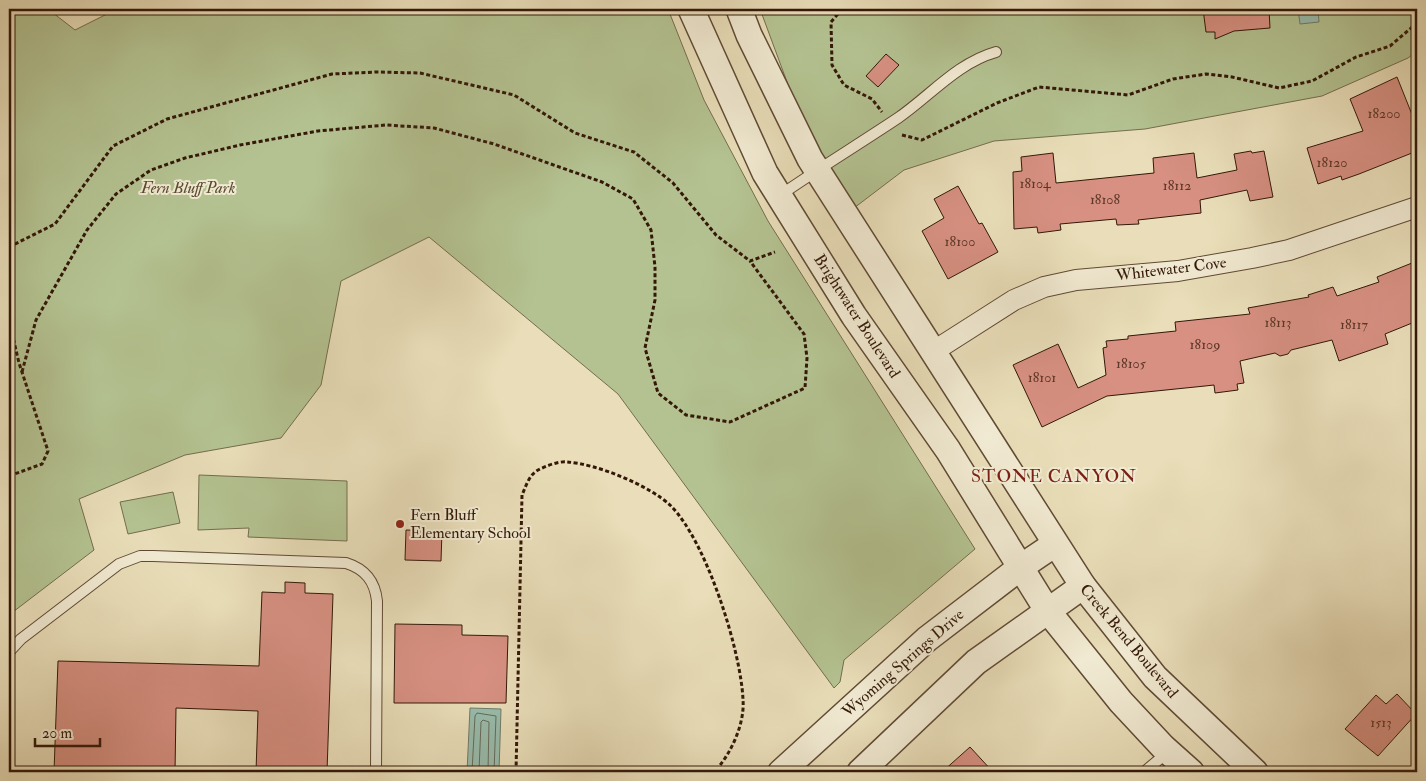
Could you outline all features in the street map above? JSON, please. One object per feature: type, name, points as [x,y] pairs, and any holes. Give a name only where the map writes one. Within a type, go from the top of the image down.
[{"type":"street","name":"Brightwater Boulevard","points":[[691,9],[765,173],[854,316],[948,450],[1048,610]]},
{"type":"street","points":[[739,9],[748,35],[816,170],[934,350],[1055,544]]},
{"type":"street","name":"Whitewater Cove","points":[[934,350],[1014,300],[1044,287],[1076,280],[1178,270],[1252,258],[1289,250],[1417,207]]},
{"type":"street","name":"Wyoming Springs Drive","points":[[781,772],[927,639],[1021,567],[1055,544]]},
{"type":"street","name":"Creek Bend Boulevard","points":[[1055,544],[1083,586],[1155,677],[1255,772]]},
{"type":"street","points":[[860,772],[976,662],[1083,586]]},
{"type":"street","points":[[1048,610],[1121,702],[1168,752],[1191,772]]},
{"type":"lane","points":[[779,196],[899,116],[964,66],[983,56],[996,52]]},
{"type":"lane","points":[[9,652],[21,639],[119,564],[140,556],[346,563],[363,570],[376,590],[376,772]]},
{"type":"lane","points":[[1144,772],[1168,752]]},
{"type":"path","points":[[842,9],[830,22],[832,65],[844,85],[872,99],[884,114]]},
{"type":"path","points":[[900,134],[922,140],[997,103],[1039,87],[1128,95],[1174,79],[1206,74],[1232,77],[1279,88],[1312,81],[1356,57],[1390,46],[1417,23]]},
{"type":"path","points":[[9,247],[55,224],[113,146],[167,119],[332,74],[420,73],[514,95],[575,133],[634,152],[673,183],[716,236],[750,261],[804,334],[807,358],[805,388],[730,422],[686,415],[658,393],[645,348],[655,300],[655,267],[651,230],[633,199],[602,182],[494,144],[434,128],[386,126],[318,131],[240,145],[185,158],[151,170],[116,194],[87,230],[36,320],[22,372]]},
{"type":"path","points":[[750,261],[775,252]]},
{"type":"path","points":[[9,320],[22,372],[48,452],[42,464],[9,476]]},
{"type":"path","points":[[516,772],[522,495],[536,471],[565,461],[591,467],[649,489],[671,506],[686,526],[703,557],[724,614],[737,660],[744,701],[735,738],[720,766],[714,772]]},
{"type":"green space","name":"Fern Bluff Park","points":[[9,9],[48,9],[75,30],[117,9],[668,9],[704,100],[768,221],[975,549],[844,660],[840,682],[834,688],[618,394],[429,237],[341,281],[321,385],[281,438],[185,455],[79,499],[94,550],[9,615]]},
{"type":"green space","points":[[760,9],[1417,9],[1417,51],[1408,58],[1322,96],[1145,129],[994,141],[904,170],[854,208],[800,117]]},
{"type":"green space","points":[[199,475],[347,481],[347,541],[248,537],[249,528],[198,530]]},
{"type":"green space","points":[[173,492],[180,523],[128,534],[120,502]]},
{"type":"water","points":[[1298,9],[1318,9],[1319,22],[1300,24]]},
{"type":"water","points":[[470,708],[501,709],[499,772],[467,772]]},
{"type":"building","points":[[1203,9],[1229,9],[1229,11],[1269,9],[1270,28],[1234,31],[1215,39],[1215,32],[1206,32]]},
{"type":"building","points":[[886,54],[899,65],[878,87],[866,76]]},
{"type":"building","points":[[1397,77],[1417,127],[1417,151],[1342,180],[1341,176],[1318,184],[1307,148],[1363,131],[1350,99]]},
{"type":"building","points":[[1251,151],[1252,153],[1264,151],[1273,197],[1250,201],[1247,190],[1200,200],[1201,213],[1138,220],[1139,224],[1117,225],[1116,219],[1060,224],[1061,230],[1038,233],[1037,227],[1014,229],[1013,172],[1022,171],[1021,157],[1053,153],[1056,183],[1154,173],[1153,158],[1194,153],[1197,178],[1237,170],[1234,154]]},
{"type":"building","points":[[958,186],[979,224],[982,223],[998,252],[948,279],[922,231],[944,218],[934,199]]},
{"type":"building","points":[[1417,261],[1417,321],[1385,334],[1388,344],[1339,361],[1332,340],[1291,350],[1288,354],[1280,356],[1275,353],[1240,361],[1244,383],[1237,384],[1238,390],[1215,393],[1214,385],[1107,396],[1042,427],[1013,365],[1058,344],[1078,388],[1106,375],[1103,348],[1107,347],[1106,341],[1128,339],[1128,336],[1176,331],[1175,322],[1250,314],[1248,308],[1309,297],[1308,295],[1333,287],[1337,296],[1379,282],[1377,277]]},
{"type":"building","points":[[406,530],[442,531],[441,561],[405,560]]},
{"type":"building","points":[[285,582],[305,583],[305,593],[333,594],[327,772],[256,772],[258,711],[176,708],[175,772],[54,772],[58,661],[259,666],[262,592],[285,593]]},
{"type":"building","points":[[395,624],[462,625],[462,635],[508,636],[506,703],[394,703]]},
{"type":"building","points":[[1397,694],[1416,714],[1378,756],[1345,729],[1376,695],[1386,704]]},
{"type":"building","points":[[970,747],[993,772],[942,772]]},
{"type":"place","name":"Fern Bluff Elementary School","points":[[400,524]]},
{"type":"district","name":"STONE CANYON","points":[[1054,476]]}]
